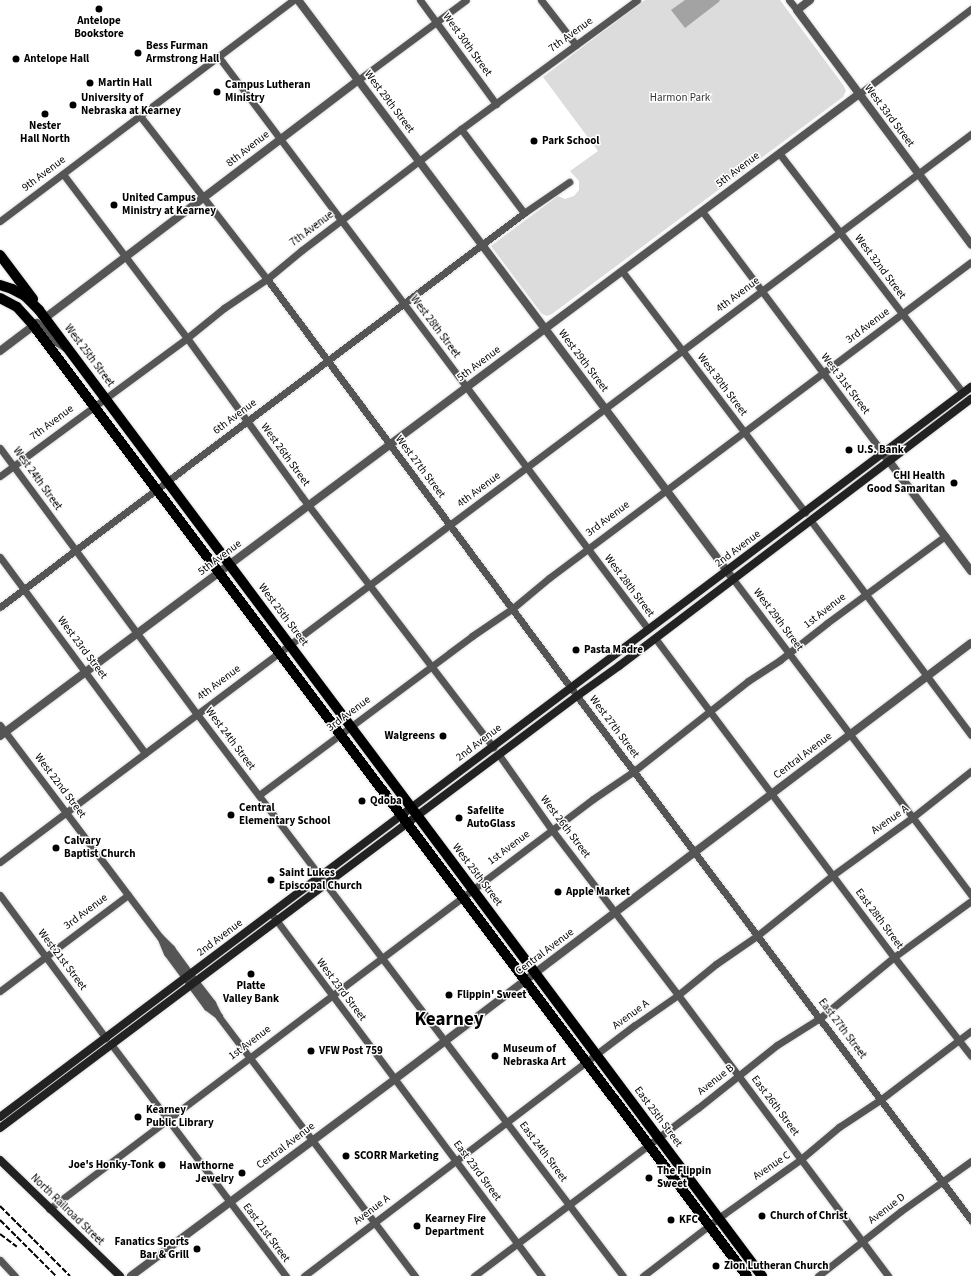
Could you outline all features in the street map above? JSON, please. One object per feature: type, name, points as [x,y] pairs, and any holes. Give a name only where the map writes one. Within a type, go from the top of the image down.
[{"type":"main road","points":[[0,255],[28,292],[42,314]]},
{"type":"main road","name":"West 25th Street","points":[[0,285],[25,296],[42,314],[535,974]]},
{"type":"main road","points":[[0,298],[16,307],[33,325],[748,1276]]},
{"type":"main road","name":"2nd Avenue","points":[[190,979],[277,921],[326,884],[492,746],[971,387]]},
{"type":"main road","name":"2nd Avenue","points":[[414,811],[499,755],[971,400]]},
{"type":"main road","name":"2nd Avenue","points":[[0,1128],[92,1054],[190,979],[271,913],[321,876],[405,819]]},
{"type":"main road","name":"East 25th Street","points":[[535,974],[762,1276]]},
{"type":"main road","name":"2nd Avenue","points":[[0,1118],[92,1054]]},
{"type":"main road","name":"North Railroad Street","points":[[0,1160],[120,1276]]},
{"type":"street","name":"9th Avenue","points":[[0,221],[292,0]]},
{"type":"street","name":"West 29th Street","points":[[298,0],[971,895]]},
{"type":"street","name":"West 30th Street","points":[[420,0],[496,104]]},
{"type":"street","name":"8th Avenue","points":[[42,314],[124,257],[204,198],[280,138],[466,0]]},
{"type":"street","points":[[541,0],[576,46]]},
{"type":"street","name":"7th Avenue","points":[[0,476],[105,397],[187,338],[224,308],[267,279],[461,129],[637,0]]},
{"type":"street","name":"West 33rd Street","points":[[789,0],[918,174],[970,241]]},
{"type":"street","points":[[796,10],[810,0]]},
{"type":"street","name":"5th Avenue","points":[[3,734],[971,9]]},
{"type":"street","name":"West 28th Street","points":[[218,56],[648,630]]},
{"type":"street","name":"West 27th Street","points":[[140,116],[267,279],[389,445],[514,608],[571,688],[695,853]]},
{"type":"street","points":[[461,129],[524,213]]},
{"type":"street","name":"4th Avenue","points":[[0,862],[279,652],[451,526],[971,134]]},
{"type":"street","name":"West 32nd Street","points":[[779,153],[963,394]]},
{"type":"street","name":"West 26th Street","points":[[63,174],[124,257],[187,338],[309,505],[492,746]]},
{"type":"street","name":"6th Avenue","points":[[0,607],[524,213],[569,182]]},
{"type":"street","name":"West 31st Street","points":[[702,211],[971,571]]},
{"type":"street","name":"3rd Avenue","points":[[259,795],[431,666],[514,608],[549,578],[971,262]]},
{"type":"street","name":"West 30th Street","points":[[622,271],[805,512]]},
{"type":"street","points":[[0,351],[37,323],[40,324],[57,342],[69,350]]},
{"type":"street","name":"West 24th Street","points":[[0,448],[197,714],[446,1041]]},
{"type":"street","points":[[811,521],[971,735]]},
{"type":"street","name":"1st Avenue","points":[[49,1209],[331,995],[593,799],[634,771],[710,710],[789,653],[865,594],[945,536]]},
{"type":"street","name":"West 23rd Street","points":[[0,557],[145,753]]},
{"type":"street","points":[[655,638],[772,794]]},
{"type":"street","name":"Central Avenue","points":[[131,1276],[395,1080],[535,974],[615,911],[695,853],[971,643]]},
{"type":"street","name":"West 22nd Street","points":[[0,725],[3,734],[66,812],[160,937],[171,948],[207,1007],[219,1016],[415,1276]]},
{"type":"street","name":"West 26th Street","points":[[499,755],[552,830],[615,911]]},
{"type":"street","name":"Avenue A","points":[[304,1276],[596,1054],[678,995],[716,964],[758,935],[833,875],[913,818],[971,771]]},
{"type":"street","name":"East 28th Street","points":[[772,794],[894,957],[971,1056]]},
{"type":"street","name":"East 27th Street","points":[[695,853],[971,1220]]},
{"type":"street","name":"West 21st Street","points":[[0,895],[230,1203]]},
{"type":"street","name":"3rd Avenue","points":[[0,991],[128,895]]},
{"type":"street","name":"Avenue B","points":[[474,1276],[659,1138],[739,1077],[777,1045],[820,1018],[894,957],[971,901]]},
{"type":"street","name":"East 26th Street","points":[[615,911],[888,1276]]},
{"type":"street","name":"West 23rd Street","points":[[271,913],[395,1080]]},
{"type":"street","name":"Avenue C","points":[[643,1276],[718,1218],[801,1160],[839,1127],[880,1100],[971,1031]]},
{"type":"street","name":"East 24th Street","points":[[446,1041],[623,1276]]},
{"type":"street","name":"East 23rd Street","points":[[395,1080],[542,1276]]},
{"type":"street","name":"Avenue D","points":[[818,1276],[901,1211],[971,1161]]},
{"type":"street","name":"East 21st Street","points":[[230,1203],[286,1276]]},
{"type":"street","points":[[0,1260],[15,1276]]},
{"type":"green space","name":"Harmon Park","points":[[645,0],[780,0],[844,86],[846,91],[843,97],[552,314],[547,316],[542,314],[491,246],[558,196],[565,199],[574,196],[579,190],[579,181],[570,171],[598,151],[543,77]]},
{"type":"shaded area","points":[[685,0],[720,1],[685,28],[671,10]]},
{"type":"railway","points":[[0,1206],[70,1276]]},
{"type":"railway","points":[[0,1220],[56,1276]]},
{"type":"railway","points":[[0,1234],[17,1247]]},
{"type":"place","name":"Antelope Bookstore","points":[[99,9]]},
{"type":"place","name":"Bess Furman Armstrong Hall","points":[[138,53]]},
{"type":"place","name":"Antelope Hall","points":[[16,59]]},
{"type":"place","name":"Martin Hall","points":[[90,83]]},
{"type":"place","name":"Campus Lutheran Ministry","points":[[217,92]]},
{"type":"place","name":"University of Nebraska at Kearney","points":[[73,105]]},
{"type":"place","name":"Nester Hall North","points":[[45,114]]},
{"type":"place","name":"Park School","points":[[534,141]]},
{"type":"place","name":"United Campus Ministry at Kearney","points":[[114,205]]},
{"type":"place","name":"U.S. Bank","points":[[849,450]]},
{"type":"place","name":"CHI Health Good Samaritan","points":[[954,483]]},
{"type":"place","name":"Pasta Madre","points":[[576,650]]},
{"type":"place","name":"Walgreens","points":[[443,736]]},
{"type":"place","name":"Qdoba","points":[[362,801]]},
{"type":"place","name":"Central Elementary School","points":[[231,815]]},
{"type":"place","name":"Safelite AutoGlass","points":[[459,818]]},
{"type":"place","name":"Calvary Baptist Church","points":[[56,848]]},
{"type":"place","name":"Saint Lukes Episcopal Church","points":[[271,880]]},
{"type":"place","name":"Apple Market","points":[[558,892]]},
{"type":"place","name":"Platte Valley Bank","points":[[251,974]]},
{"type":"place","name":"Flippin' Sweet","points":[[449,995]]},
{"type":"place","name":"VFW Post 759","points":[[311,1051]]},
{"type":"place","name":"Museum of Nebraska Art","points":[[495,1056]]},
{"type":"place","name":"Kearney Public Library","points":[[138,1117]]},
{"type":"place","name":"SCORR Marketing","points":[[346,1156]]},
{"type":"place","name":"Joe's Honky-Tonk","points":[[162,1165]]},
{"type":"place","name":"Hawthorne Jewelry","points":[[242,1173]]},
{"type":"place","name":"The Flippin Sweet","points":[[649,1178]]},
{"type":"place","name":"Church of Christ","points":[[762,1216]]},
{"type":"place","name":"KFC","points":[[671,1220]]},
{"type":"place","name":"Kearney Fire Department","points":[[417,1226]]},
{"type":"place","name":"Fanatics Sports Bar & Grill","points":[[197,1249]]},
{"type":"place","name":"Zion Lutheran Church","points":[[716,1266]]},
{"type":"district","name":"Kearney","points":[[449,1020]]}]
